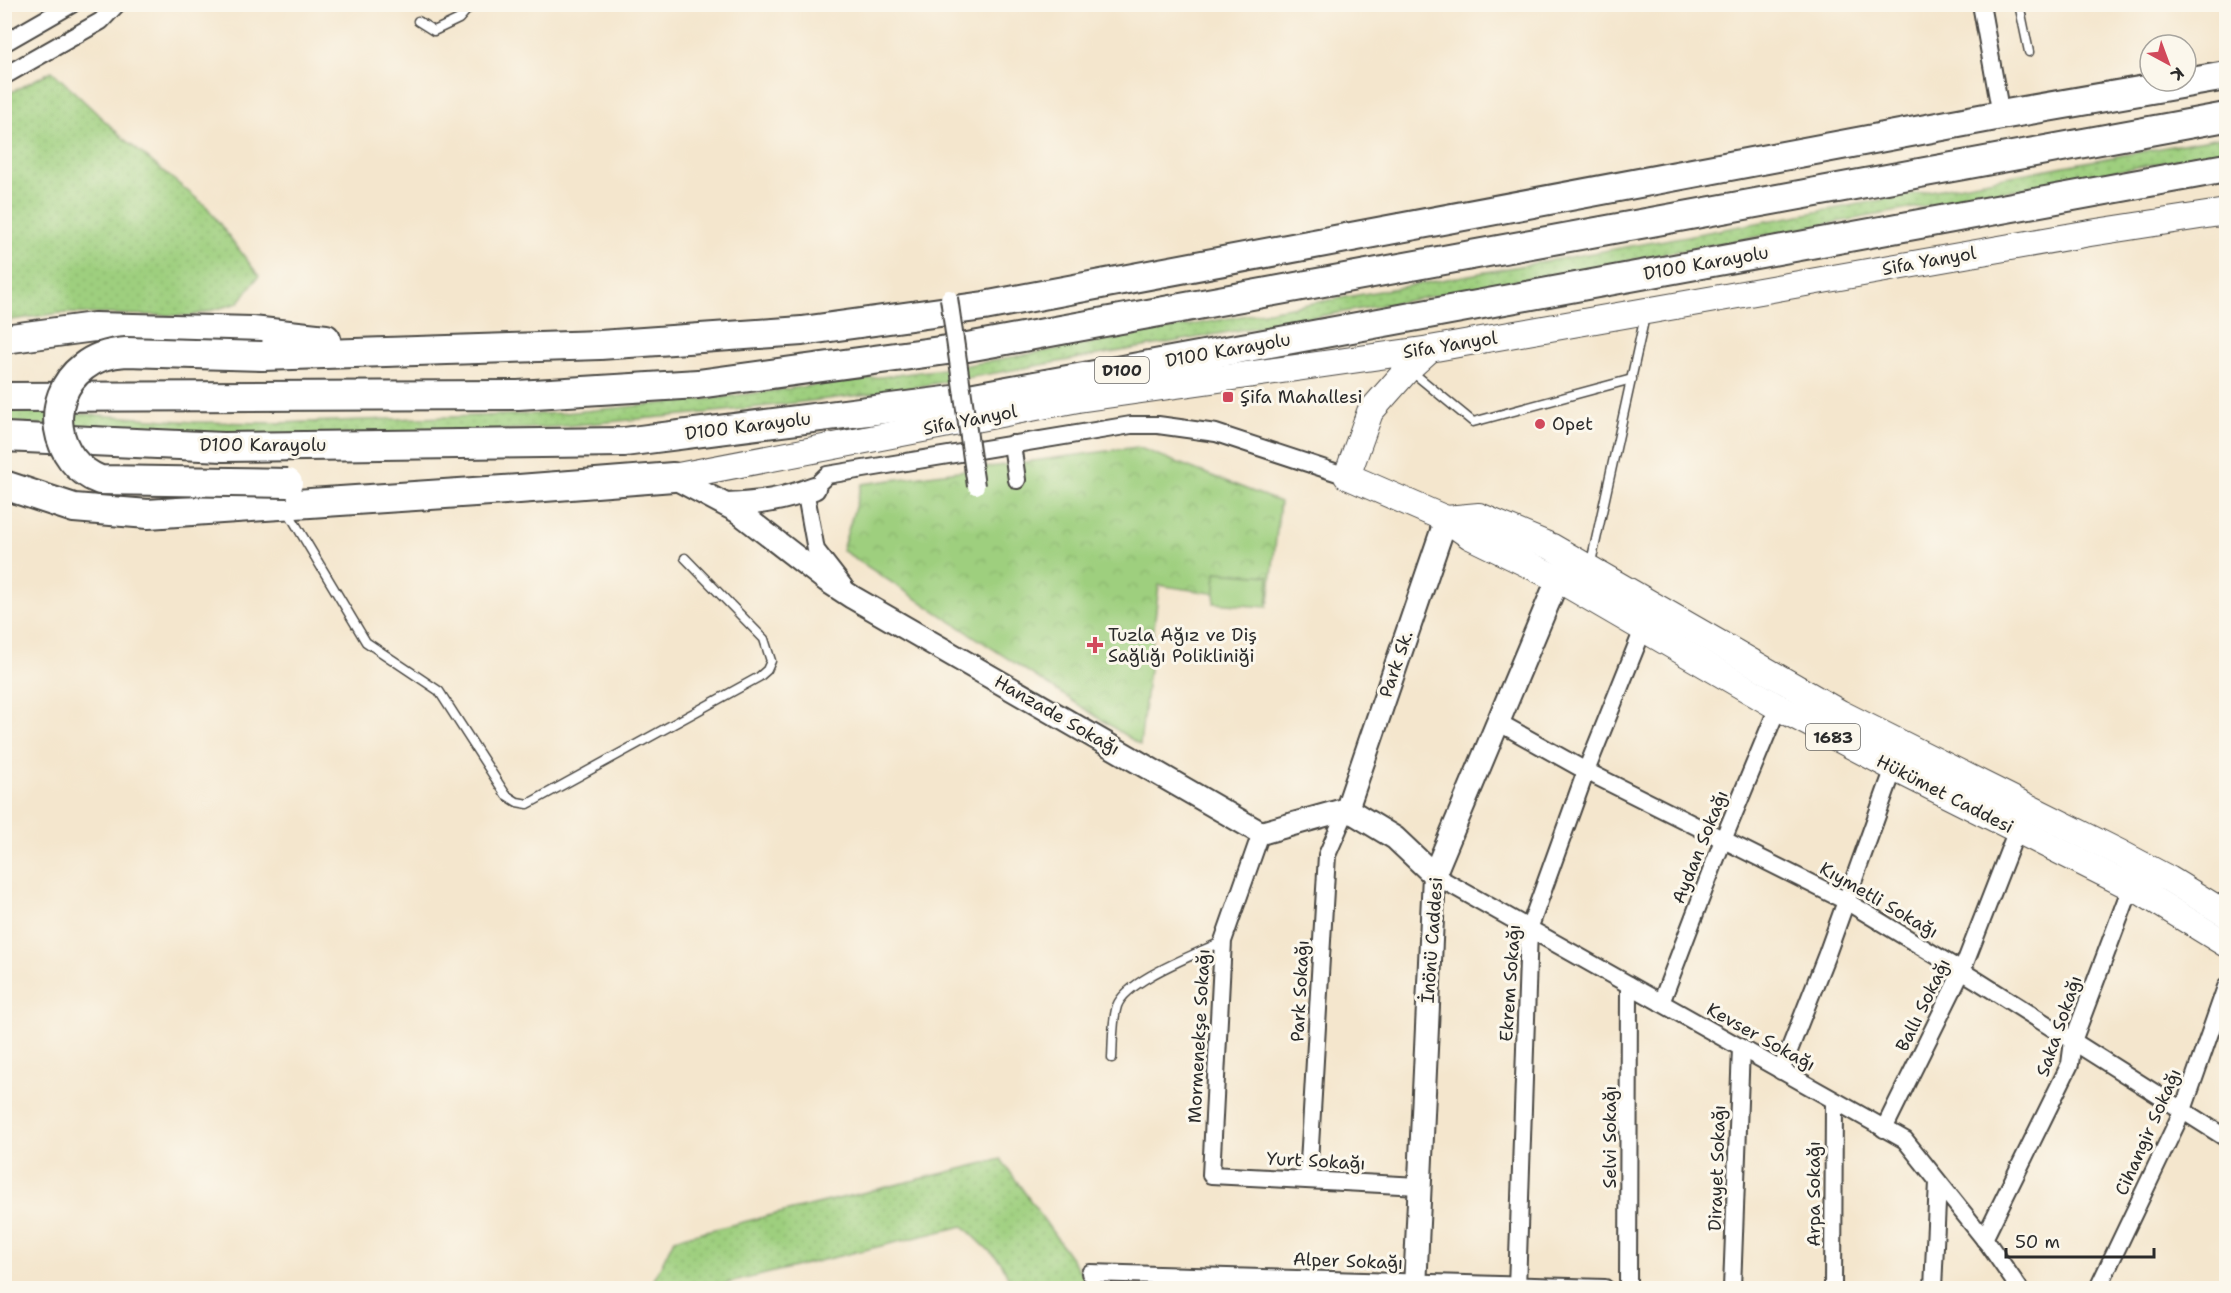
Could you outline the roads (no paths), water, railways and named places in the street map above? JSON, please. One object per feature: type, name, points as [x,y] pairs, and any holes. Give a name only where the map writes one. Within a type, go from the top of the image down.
[{"type":"highway","points":[[674,477],[519,489],[286,494],[99,480],[88,476],[77,466],[68,455],[57,432],[60,405],[69,381],[83,367],[100,357],[126,352],[262,356],[435,351],[600,345],[802,331],[2226,76]]},
{"type":"highway","points":[[4,397],[518,395],[698,384],[962,348],[2226,117]]},
{"type":"highway","name":"D100 Karayolu","points":[[4,437],[223,447],[635,441],[969,398],[2226,168]]},
{"type":"highway","points":[[4,339],[94,327],[252,331],[435,351]]},
{"type":"highway","points":[[4,485],[74,508],[148,514],[286,494]]},
{"type":"main road","name":"Sifa Yanyol","points":[[674,477],[1078,399],[1430,349],[2078,235],[2226,212]]},
{"type":"main road","points":[[1347,476],[1370,412],[1408,369],[1430,349]]},
{"type":"main road","name":"Hükümet Caddesi","points":[[1347,476],[1446,519],[1470,537],[1558,579],[1779,707],[1894,768],[2131,886],[2226,944]]},
{"type":"main road","name":"Hükümet Caddesi","points":[[1446,519],[1479,516],[1552,547],[1590,567],[1822,704],[2120,853],[2169,879],[2226,915]]},
{"type":"street","points":[[4,43],[72,4]]},
{"type":"street","points":[[4,76],[101,21],[117,4]]},
{"type":"street","points":[[1981,4],[2001,115]]},
{"type":"street","points":[[949,298],[976,486]]},
{"type":"street","points":[[852,597],[816,550],[806,495],[827,475],[1131,425],[1158,425],[1216,433],[1347,476]]},
{"type":"street","points":[[1012,444],[1017,480]]},
{"type":"street","name":"Hanzade Sokağı","points":[[674,477],[737,511],[826,580],[852,597],[1261,833]]},
{"type":"street","points":[[727,505],[786,498],[814,488]]},
{"type":"street","name":"Park Sk.","points":[[1347,808],[1446,519]]},
{"type":"street","name":"İnönü Caddesi","points":[[1415,1286],[1434,875],[1558,579]]},
{"type":"street","name":"Ekrem Sokağı","points":[[1517,1287],[1529,929],[1586,771],[1644,627]]},
{"type":"street","name":"Aydan Sokağı","points":[[1661,1003],[1723,840],[1779,707]]},
{"type":"street","name":"Kıymetli Sokağı","points":[[1498,722],[1586,771],[1845,901],[1962,971],[2226,1138]]},
{"type":"street","points":[[1781,1071],[1827,954],[1894,768]]},
{"type":"street","points":[[1261,833],[1347,808],[1395,838],[1434,875]]},
{"type":"street","name":"Park Sokağı","points":[[1308,1180],[1327,855],[1347,808]]},
{"type":"street","name":"Ballı Sokağı","points":[[1884,1129],[1962,971],[2017,830]]},
{"type":"street","name":"Mormenekşe Sokağı","points":[[1211,1175],[1223,941],[1261,833]]},
{"type":"street","name":"Kevser Sokağı","points":[[1434,875],[1905,1140],[1984,1239],[2019,1288]]},
{"type":"street","name":"Saka Sokağı","points":[[1984,1239],[2070,1064],[2073,1041],[2131,886]]},
{"type":"street","name":"Selvi Sokağı","points":[[1628,1288],[1629,985]]},
{"type":"street","name":"Cihangir Sokağı","points":[[2097,1288],[2182,1110],[2226,987]]},
{"type":"street","name":"Dirayet Sokağı","points":[[1732,1288],[1741,1048]]},
{"type":"street","name":"Arpa Sokağı","points":[[1833,1288],[1834,1101]]},
{"type":"street","name":"Yurt Sokağı","points":[[1211,1175],[1419,1186]]},
{"type":"street","points":[[1934,1288],[1938,1182]]},
{"type":"street","name":"Alper Sokağı","points":[[1090,1273],[1415,1286],[1605,1288]]},
{"type":"lane","points":[[418,21],[434,31],[459,19],[472,4]]},
{"type":"lane","points":[[2019,4],[2029,52]]},
{"type":"lane","points":[[1590,567],[1646,311]]},
{"type":"lane","points":[[1408,369],[1473,422],[1632,379]]},
{"type":"lane","points":[[286,494],[366,642],[440,691],[506,795],[517,802],[528,804],[759,677],[767,670],[771,661],[764,639],[685,558]]},
{"type":"lane","points":[[1112,1058],[1115,1015],[1126,991],[1140,981],[1223,941]]},
{"type":"place","name":"Şifa Mahallesi","points":[[1228,397]]},
{"type":"place","name":"Opet","points":[[1540,424]]},
{"type":"place","name":"Tuzla Ağız ve Diş Sağlığı Polikliniği","points":[[1095,645]]}]
